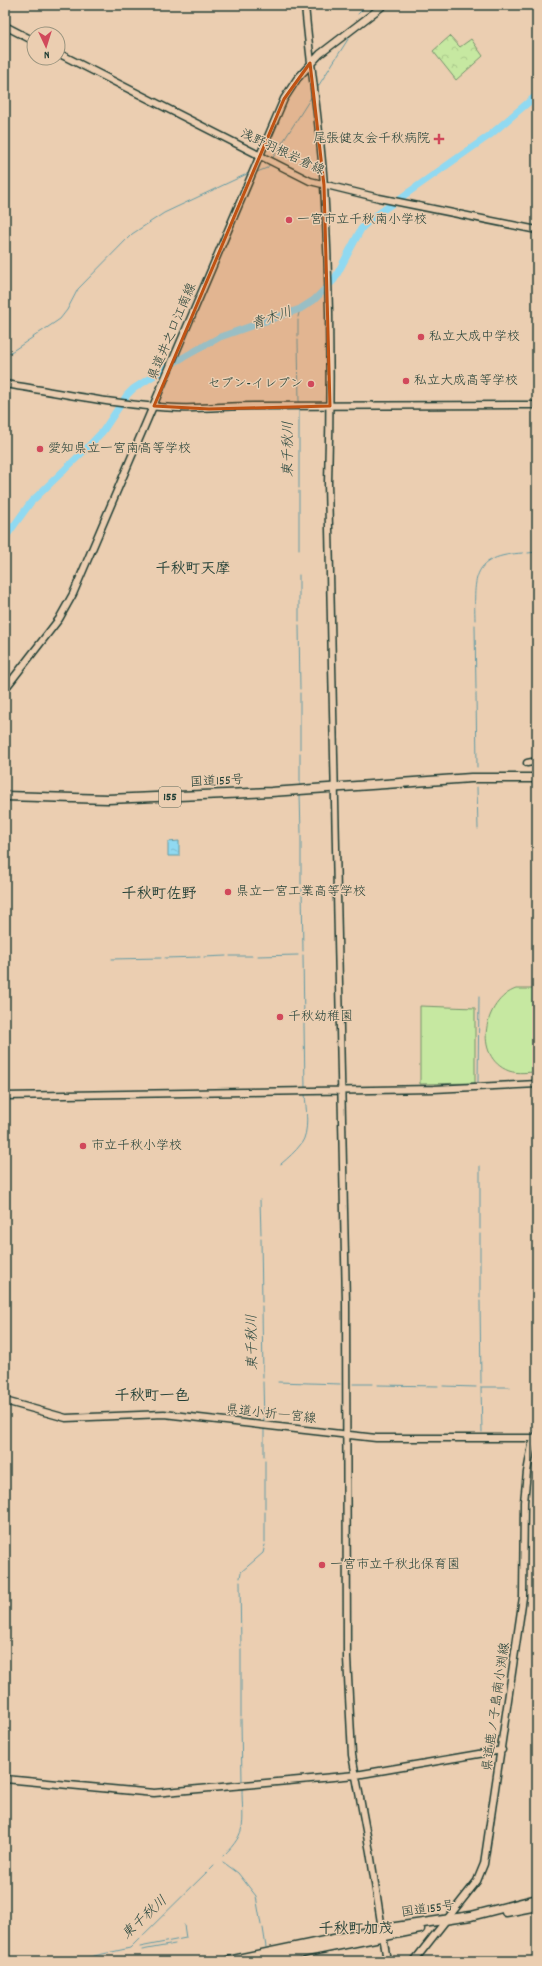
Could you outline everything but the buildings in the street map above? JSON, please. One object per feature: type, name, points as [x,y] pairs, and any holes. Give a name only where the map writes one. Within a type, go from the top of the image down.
[{"type":"highway","name":"国道155号","points":[[5,796],[108,799],[471,778],[537,778]]},
{"type":"highway","name":"国道155号","points":[[334,787],[346,789],[498,781],[537,782]]},
{"type":"highway","name":"国道155号","points":[[443,1922],[537,1899]]},
{"type":"highway","name":"国道155号","points":[[228,1961],[537,1906]]},
{"type":"highway","name":"国道155号","points":[[262,1961],[382,1933]]},
{"type":"street","points":[[305,5],[324,185],[328,299],[330,406],[328,483],[346,1302],[345,1434],[347,1658],[351,1744],[368,1837],[387,1961]]},
{"type":"street","name":"県道井之口江南線","points":[[5,689],[68,605],[167,377],[176,352],[284,99],[310,63],[332,43],[384,5]]},
{"type":"street","points":[[5,26],[26,37]]},
{"type":"street","name":"浅野羽根岩倉線","points":[[66,57],[298,175],[324,185],[379,198],[537,230]]},
{"type":"street","points":[[5,384],[154,406],[209,409],[237,406],[537,406]]},
{"type":"street","points":[[527,763],[537,761]]},
{"type":"street","points":[[5,1096],[342,1090],[537,1084]]},
{"type":"street","name":"県道小折一宮線","points":[[5,1401],[66,1418],[164,1414],[376,1438],[536,1436]]},
{"type":"street","name":"県道鹿ノ子島南小渕線","points":[[414,1961],[443,1922],[477,1881],[481,1873],[502,1750],[524,1598],[524,1502],[527,1472],[536,1436]]},
{"type":"street","points":[[5,1779],[154,1793],[356,1775],[502,1750]]},
{"type":"highlighted area","points":[[310,63],[324,185],[330,406],[209,409],[154,406],[284,99]]},
{"type":"green space","points":[[450,36],[460,47],[471,39],[483,56],[456,80],[433,51]]},
{"type":"green space","points":[[516,989],[537,989],[537,1072],[519,1073],[509,1071],[497,1064],[490,1054],[487,1042],[487,1029],[490,1016],[496,1004],[505,995]]},
{"type":"green space","points":[[420,1006],[475,1008],[475,1083],[420,1084]]},
{"type":"water","points":[[179,841],[179,856],[168,856],[168,842]]},
{"type":"waterway","points":[[358,14],[367,5]]},
{"type":"waterway","points":[[317,88],[352,33]]},
{"type":"waterway","name":"青木川","points":[[5,538],[31,502],[103,431],[127,395],[133,389],[175,362],[220,337],[300,309],[314,300],[334,280],[361,229],[372,218],[490,135],[537,95]]},
{"type":"waterway","points":[[272,159],[312,96]]},
{"type":"waterway","points":[[257,172],[267,168],[270,164]]},
{"type":"waterway","points":[[5,356],[60,319],[67,310],[78,289],[132,234],[164,213],[249,173]]},
{"type":"waterway","name":"東千秋川","points":[[298,317],[300,309]]},
{"type":"waterway","name":"東千秋川","points":[[298,320],[298,336]]},
{"type":"waterway","name":"東千秋川","points":[[298,340],[299,403]]},
{"type":"waterway","name":"東千秋川","points":[[299,410],[299,488]]},
{"type":"waterway","name":"東千秋川","points":[[299,491],[299,549]]},
{"type":"waterway","points":[[528,553],[537,552]]},
{"type":"waterway","points":[[475,620],[476,580],[485,564],[506,555],[523,553]]},
{"type":"waterway","name":"東千秋川","points":[[299,575],[299,621]]},
{"type":"waterway","name":"東千秋川","points":[[299,625],[300,689]]},
{"type":"waterway","points":[[475,625],[476,689]]},
{"type":"waterway","name":"東千秋川","points":[[300,693],[300,749]]},
{"type":"waterway","points":[[476,693],[477,767]]},
{"type":"waterway","name":"東千秋川","points":[[300,753],[300,786]]},
{"type":"waterway","points":[[477,787],[478,829]]},
{"type":"waterway","name":"東千秋川","points":[[300,794],[301,833]]},
{"type":"waterway","name":"東千秋川","points":[[301,836],[301,884]]},
{"type":"waterway","name":"東千秋川","points":[[302,888],[303,951]]},
{"type":"waterway","points":[[258,956],[298,955]]},
{"type":"waterway","name":"東千秋川","points":[[303,955],[304,1021]]},
{"type":"waterway","points":[[204,957],[226,956]]},
{"type":"waterway","points":[[230,956],[252,956]]},
{"type":"waterway","points":[[165,958],[200,957]]},
{"type":"waterway","points":[[112,959],[161,958]]},
{"type":"waterway","points":[[478,1082],[479,997]]},
{"type":"waterway","name":"東千秋川","points":[[304,1024],[305,1088]]},
{"type":"waterway","name":"東千秋川","points":[[281,1164],[297,1149],[304,1139],[307,1120],[305,1094]]},
{"type":"waterway","points":[[480,1166],[480,1229]]},
{"type":"waterway","name":"東千秋川","points":[[260,1200],[261,1234]]},
{"type":"waterway","points":[[480,1234],[480,1297]]},
{"type":"waterway","name":"東千秋川","points":[[261,1238],[262,1302]]},
{"type":"waterway","points":[[480,1301],[481,1383]]},
{"type":"waterway","name":"東千秋川","points":[[262,1306],[263,1378]]},
{"type":"waterway","name":"東千秋川","points":[[263,1382],[264,1422]]},
{"type":"waterway","points":[[278,1382],[340,1384]]},
{"type":"waterway","points":[[353,1384],[373,1384]]},
{"type":"waterway","points":[[378,1385],[438,1386]]},
{"type":"waterway","points":[[443,1386],[476,1387]]},
{"type":"waterway","points":[[482,1432],[481,1387],[509,1387]]},
{"type":"waterway","name":"東千秋川","points":[[264,1428],[264,1456]]},
{"type":"waterway","name":"東千秋川","points":[[265,1460],[265,1508]]},
{"type":"waterway","name":"東千秋川","points":[[265,1512],[265,1542]]},
{"type":"waterway","name":"東千秋川","points":[[240,1578],[241,1572],[263,1553],[265,1545]]},
{"type":"waterway","name":"東千秋川","points":[[240,1582],[241,1646]]},
{"type":"waterway","name":"東千秋川","points":[[241,1649],[241,1717]]},
{"type":"waterway","name":"東千秋川","points":[[241,1719],[242,1783]]},
{"type":"waterway","name":"東千秋川","points":[[223,1856],[237,1840],[242,1826],[242,1789]]},
{"type":"waterway","points":[[223,1862],[238,1873],[256,1896],[261,1925]]},
{"type":"waterway","name":"東千秋川","points":[[76,1960],[130,1948],[214,1865]]},
{"type":"waterway","points":[[140,1947],[186,1938],[184,1925]]},
{"type":"waterway","points":[[263,1928],[266,1947]]},
{"type":"waterway","points":[[142,1950],[175,1944]]},
{"type":"place","name":"尾張健友会千秋病院","points":[[439,139]]},
{"type":"place","name":"一宮市立千秋南小学校","points":[[289,220]]},
{"type":"place","name":"私立大成中学校","points":[[421,337]]},
{"type":"place","name":"私立大成高等学校","points":[[406,381]]},
{"type":"place","name":"セブン-イレブン","points":[[311,384]]},
{"type":"place","name":"愛知県立一宮南高等学校","points":[[40,449]]},
{"type":"place","name":"県立一宮工業高等学校","points":[[228,892]]},
{"type":"place","name":"千秋幼稚園","points":[[280,1017]]},
{"type":"place","name":"市立千秋小学校","points":[[83,1146]]},
{"type":"place","name":"一宮市立千秋北保育園","points":[[322,1565]]},
{"type":"district","name":"千秋町天摩","points":[[193,570]]},
{"type":"district","name":"千秋町佐野","points":[[159,895]]},
{"type":"district","name":"千秋町一色","points":[[152,1397]]},
{"type":"district","name":"千秋町加茂","points":[[356,1930]]}]
